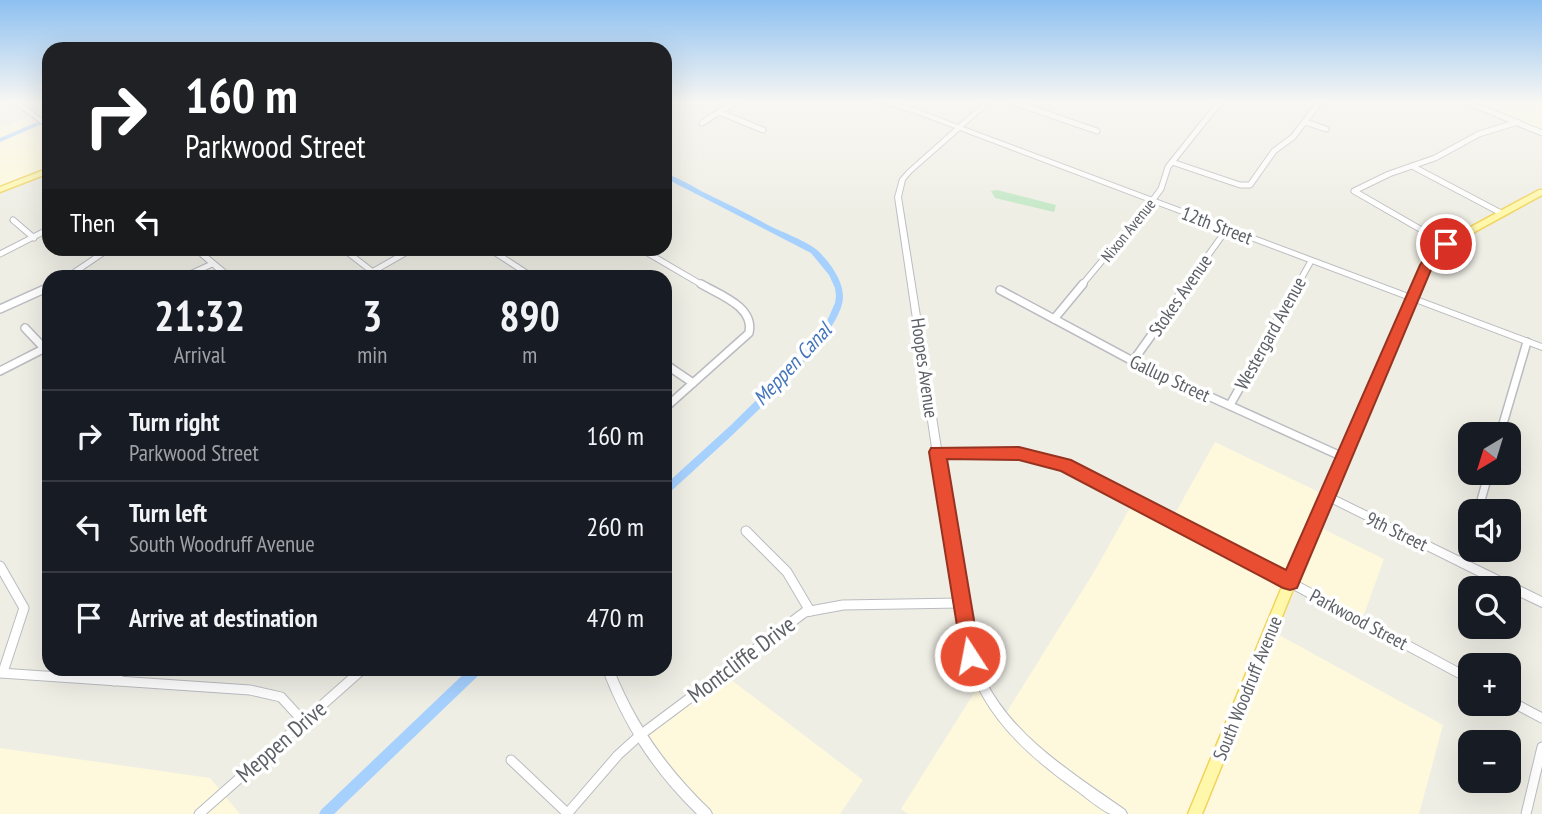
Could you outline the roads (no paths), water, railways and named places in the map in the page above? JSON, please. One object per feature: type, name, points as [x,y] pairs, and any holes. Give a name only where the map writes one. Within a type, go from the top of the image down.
[{"type":"main road","points":[[0,190],[42,173]]},
{"type":"main road","name":"South Woodruff Avenue","points":[[1195,814],[1290,582],[1430,258],[1446,244],[1542,192]]},
{"type":"street","name":"Hoopes Avenue","points":[[942,141],[910,170],[900,185],[898,197],[970,656],[993,706],[1036,753],[1121,814]]},
{"type":"street","name":"12th Street","points":[[992,141],[1542,348]]},
{"type":"street","name":"Nixon Avenue","points":[[1054,319],[1152,201],[1161,189],[1172,162],[1189,141]]},
{"type":"street","points":[[1172,162],[1240,185],[1250,185],[1274,151],[1289,141]]},
{"type":"street","points":[[1446,244],[1354,191],[1435,158],[1466,141]]},
{"type":"street","points":[[1412,166],[1502,213]]},
{"type":"street","points":[[13,220],[34,238]]},
{"type":"street","name":"Stokes Avenue","points":[[1133,361],[1227,229]]},
{"type":"street","points":[[0,254],[42,233]]},
{"type":"street","points":[[78,270],[98,256]]},
{"type":"street","points":[[203,256],[220,270]]},
{"type":"street","points":[[352,256],[370,270]]},
{"type":"street","points":[[381,270],[402,256]]},
{"type":"street","points":[[500,256],[522,270]]},
{"type":"street","points":[[652,256],[747,312],[750,321],[749,333],[672,402]]},
{"type":"street","name":"Westergard Avenue","points":[[1230,405],[1311,261]]},
{"type":"street","points":[[199,270],[212,264]]},
{"type":"street","points":[[0,309],[42,290]]},
{"type":"street","name":"Gallup Street","points":[[1000,290],[1133,361],[1343,457]]},
{"type":"street","points":[[25,328],[42,343]]},
{"type":"street","points":[[1504,422],[1527,342]]},
{"type":"street","points":[[0,371],[42,349]]},
{"type":"street","points":[[672,369],[693,383]]},
{"type":"street","name":"Parkwood Street","points":[[937,452],[1019,454],[1065,465],[1458,673]]},
{"type":"street","name":"9th Street","points":[[1327,496],[1458,560]]},
{"type":"street","points":[[746,531],[787,572],[810,611]]},
{"type":"street","name":"9th Street","points":[[1463,562],[1542,602]]},
{"type":"street","points":[[0,566],[24,608],[1,673],[42,676]]},
{"type":"street","name":"Montcliffe Drive","points":[[567,814],[618,755],[639,736],[794,618],[810,611],[843,605],[960,603]]},
{"type":"street","points":[[43,676],[250,690],[272,694],[288,702],[303,721]]},
{"type":"street","points":[[114,681],[117,676]]},
{"type":"street","name":"Meppen Drive","points":[[199,814],[355,676]]},
{"type":"street","points":[[611,676],[639,736],[676,786],[706,814]]},
{"type":"street","points":[[1521,707],[1542,718]]},
{"type":"street","points":[[1526,814],[1542,747]]},
{"type":"street","points":[[511,760],[567,814]]},
{"type":"waterway","name":"Meppen Canal","points":[[672,179],[814,251],[836,281],[840,296],[831,322],[814,346],[763,400],[672,485]]},
{"type":"waterway","name":"Meppen Canal","points":[[325,814],[470,676]]}]
